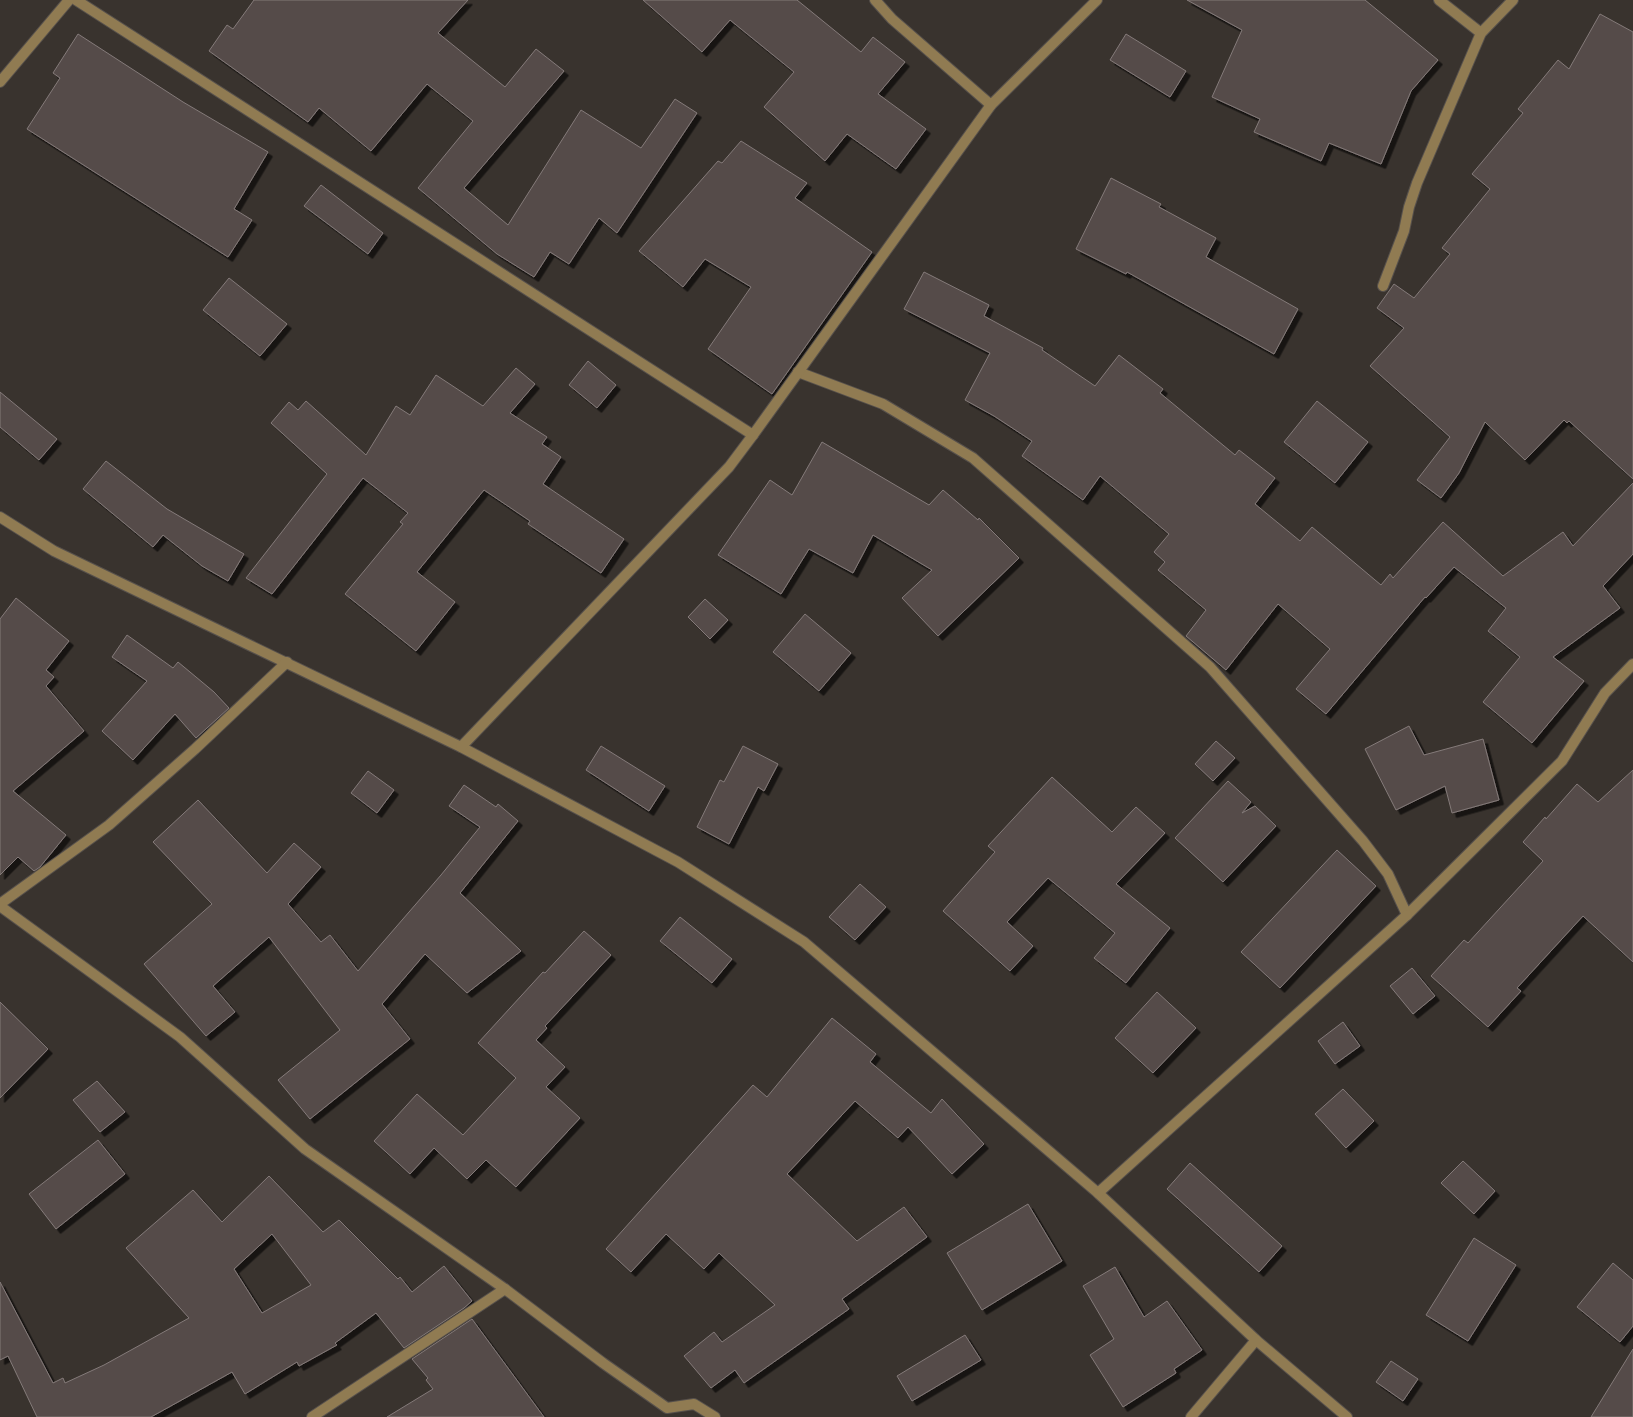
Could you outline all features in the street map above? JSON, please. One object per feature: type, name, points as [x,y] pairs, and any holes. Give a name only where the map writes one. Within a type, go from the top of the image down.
[{"type":"street","points":[[0,82],[69,0]]},
{"type":"street","points":[[76,0],[753,436]]},
{"type":"street","points":[[875,0],[892,19],[991,105]]},
{"type":"street","points":[[461,747],[729,467],[991,105],[1097,0]]},
{"type":"street","points":[[1439,0],[1481,33]]},
{"type":"street","points":[[1383,286],[1404,231],[1417,183],[1481,33],[1513,0]]},
{"type":"street","points":[[798,372],[883,404],[973,458],[1210,666],[1364,841],[1388,874],[1407,914]]},
{"type":"street","points":[[0,517],[54,550],[461,747],[678,862],[804,942],[1098,1193],[1256,1340],[1347,1417]]},
{"type":"street","points":[[287,662],[195,749],[108,825],[0,905],[180,1038],[305,1149],[505,1289],[603,1363],[667,1408],[694,1404],[715,1417]]},
{"type":"street","points":[[1098,1193],[1407,914],[1562,760],[1605,694],[1633,664]]},
{"type":"street","points":[[312,1417],[505,1289]]},
{"type":"street","points":[[1191,1417],[1256,1340]]},
{"type":"building","points":[[254,0],[468,0],[438,33],[505,87],[536,49],[564,71],[464,188],[508,225],[581,110],[641,148],[675,99],[697,113],[617,233],[599,218],[569,264],[550,252],[534,277],[497,254],[418,188],[473,121],[427,84],[371,151],[319,108],[308,122],[209,51],[227,25],[233,29]]},
{"type":"building","points":[[643,0],[797,0],[861,52],[873,37],[905,62],[878,94],[926,129],[896,169],[847,134],[825,161],[764,107],[794,72],[730,20],[702,52]]},
{"type":"building","points":[[1187,0],[1365,0],[1438,60],[1411,91],[1381,164],[1329,143],[1321,161],[1254,132],[1260,119],[1212,97],[1242,30]]},
{"type":"building","points":[[1600,14],[1633,32],[1633,479],[1569,421],[1567,423],[1564,420],[1525,460],[1485,422],[1459,473],[1441,498],[1417,480],[1450,437],[1370,366],[1404,328],[1377,308],[1394,284],[1414,298],[1450,254],[1442,248],[1490,189],[1472,174],[1523,113],[1518,109],[1558,60],[1569,69]]},
{"type":"building","points":[[78,34],[183,102],[268,152],[234,209],[252,220],[228,257],[27,129],[60,78],[53,73]]},
{"type":"building","points":[[1126,34],[1186,71],[1170,97],[1110,60]]},
{"type":"building","points":[[741,141],[807,183],[795,198],[872,252],[772,394],[708,349],[751,287],[705,259],[683,287],[639,251],[718,161],[722,163]]},
{"type":"building","points":[[1111,178],[1161,204],[1159,207],[1216,238],[1206,257],[1298,309],[1274,354],[1127,272],[1126,274],[1076,249]]},
{"type":"building","points":[[321,185],[383,233],[368,254],[304,206]]},
{"type":"building","points":[[924,272],[989,305],[984,316],[1043,348],[1042,350],[1095,386],[1119,355],[1163,389],[1160,393],[1235,455],[1239,450],[1275,478],[1255,504],[1300,541],[1312,527],[1381,585],[1390,574],[1393,578],[1443,522],[1503,576],[1563,532],[1573,546],[1633,483],[1633,554],[1603,586],[1620,608],[1553,657],[1584,681],[1532,743],[1483,702],[1520,657],[1488,631],[1506,608],[1454,567],[1425,597],[1326,714],[1296,689],[1330,649],[1278,604],[1226,670],[1186,636],[1206,610],[1158,570],[1165,562],[1154,552],[1169,534],[1100,476],[1083,500],[1022,456],[1032,441],[965,400],[990,353],[904,309]]},
{"type":"building","points":[[229,278],[287,324],[260,356],[203,310]]},
{"type":"building","points":[[588,361],[616,385],[597,408],[569,385]]},
{"type":"building","points":[[516,368],[535,384],[510,413],[547,437],[542,444],[561,457],[543,484],[624,539],[601,573],[528,524],[530,521],[484,490],[417,572],[455,602],[416,651],[345,594],[403,524],[400,522],[408,513],[363,478],[272,594],[246,578],[327,474],[271,423],[289,402],[298,410],[306,401],[366,455],[396,406],[410,415],[436,375],[483,406]]},
{"type":"building","points":[[0,392],[57,439],[39,460],[0,427]]},
{"type":"building","points":[[1317,401],[1368,442],[1335,483],[1284,442]]},
{"type":"building","points":[[822,442],[929,505],[943,490],[978,520],[979,518],[1019,558],[938,636],[902,598],[932,570],[873,535],[853,573],[809,549],[781,594],[718,555],[770,480],[792,495]]},
{"type":"building","points":[[106,461],[167,509],[244,554],[228,581],[202,566],[163,535],[153,547],[83,489]]},
{"type":"building","points":[[16,598],[69,641],[46,670],[54,677],[46,686],[84,731],[13,791],[66,835],[40,867],[34,871],[18,857],[0,875],[0,619]]},
{"type":"building","points":[[705,599],[728,620],[710,639],[688,617]]},
{"type":"building","points":[[805,614],[851,653],[819,691],[773,652]]},
{"type":"building","points":[[127,635],[173,668],[178,662],[214,692],[229,708],[196,738],[175,714],[133,760],[102,731],[147,681],[112,657]]},
{"type":"building","points":[[1409,726],[1424,755],[1483,739],[1499,800],[1452,813],[1445,786],[1396,810],[1365,749]]},
{"type":"building","points":[[1216,741],[1235,758],[1213,781],[1195,764]]},
{"type":"building","points":[[601,746],[665,786],[649,811],[586,770]]},
{"type":"building","points":[[743,746],[778,764],[764,791],[758,787],[729,844],[697,827],[720,780],[724,782]]},
{"type":"building","points":[[1633,770],[1633,962],[1583,916],[1517,988],[1521,991],[1488,1027],[1431,976],[1464,940],[1468,943],[1543,861],[1523,842],[1577,784],[1598,802]]},
{"type":"building","points":[[368,771],[394,790],[377,813],[351,793]]},
{"type":"building","points":[[1052,777],[1112,832],[1136,807],[1165,833],[1116,884],[1170,928],[1126,983],[1094,958],[1115,933],[1048,878],[1007,922],[1033,946],[1010,971],[943,911],[995,852],[988,846]]},
{"type":"building","points":[[1228,781],[1251,802],[1242,813],[1255,806],[1276,826],[1223,882],[1175,838]]},
{"type":"building","points":[[464,785],[496,807],[498,804],[518,821],[460,893],[521,951],[467,993],[425,954],[382,1004],[410,1039],[310,1119],[278,1080],[340,1030],[269,937],[213,986],[235,1012],[206,1036],[144,964],[212,904],[153,842],[198,800],[267,873],[294,843],[321,867],[288,904],[321,942],[330,935],[358,971],[480,827],[449,806]]},
{"type":"building","points":[[1337,850],[1376,886],[1280,988],[1241,952]]},
{"type":"building","points":[[860,884],[886,907],[855,940],[829,917]]},
{"type":"building","points":[[680,917],[732,959],[712,983],[660,941]]},
{"type":"building","points":[[584,931],[611,955],[545,1026],[547,1028],[536,1040],[565,1067],[546,1087],[580,1118],[516,1187],[486,1160],[467,1179],[434,1148],[410,1174],[374,1141],[417,1094],[463,1135],[516,1078],[478,1043],[543,972],[545,973]]},
{"type":"building","points":[[1412,968],[1435,996],[1413,1014],[1390,986]]},
{"type":"building","points":[[1157,992],[1196,1028],[1153,1073],[1115,1038]]},
{"type":"building","points":[[0,1002],[48,1049],[0,1098]]},
{"type":"building","points":[[832,1018],[876,1054],[870,1062],[931,1113],[942,1099],[984,1144],[952,1174],[908,1127],[898,1138],[855,1101],[787,1174],[857,1241],[904,1207],[927,1237],[842,1299],[849,1309],[744,1383],[735,1370],[711,1388],[684,1356],[714,1332],[722,1342],[775,1305],[719,1253],[704,1269],[666,1234],[631,1272],[606,1249],[753,1085],[767,1097]]},
{"type":"building","points":[[1343,1022],[1360,1046],[1335,1064],[1318,1041]]},
{"type":"building","points":[[97,1081],[125,1112],[100,1132],[73,1100]]},
{"type":"building","points":[[1343,1089],[1374,1121],[1346,1148],[1315,1114]]},
{"type":"building","points":[[98,1140],[125,1174],[56,1229],[29,1194]]},
{"type":"building","points":[[1463,1161],[1495,1191],[1474,1214],[1441,1183]]},
{"type":"building","points":[[1190,1163],[1282,1246],[1259,1272],[1167,1189]]},
{"type":"building","points":[[269,1176],[323,1232],[339,1220],[398,1279],[400,1277],[412,1292],[444,1266],[472,1301],[404,1348],[376,1313],[335,1343],[337,1345],[299,1366],[297,1362],[245,1394],[232,1372],[151,1417],[37,1417],[8,1356],[0,1360],[0,1282],[53,1383],[63,1378],[65,1383],[104,1365],[189,1318],[126,1248],[193,1190],[222,1222]],"holes":[[[272,1234],[311,1285],[262,1313],[234,1269]]]},
{"type":"building","points":[[1028,1204],[1062,1261],[982,1310],[947,1253]]},
{"type":"building","points":[[1474,1238],[1516,1265],[1468,1341],[1426,1315]]},
{"type":"building","points":[[1613,1263],[1633,1280],[1633,1326],[1620,1342],[1577,1307]]},
{"type":"building","points":[[1115,1267],[1144,1317],[1167,1301],[1202,1350],[1174,1369],[1176,1373],[1123,1407],[1090,1355],[1114,1339],[1083,1286]]},
{"type":"building","points":[[472,1319],[544,1417],[387,1417],[433,1389],[426,1380],[428,1378],[412,1359]]},
{"type":"building","points":[[965,1335],[981,1360],[912,1401],[897,1376]]},
{"type":"building","points":[[1633,1349],[1633,1417],[1591,1417]]},
{"type":"building","points":[[1391,1361],[1418,1379],[1403,1401],[1376,1382]]}]
